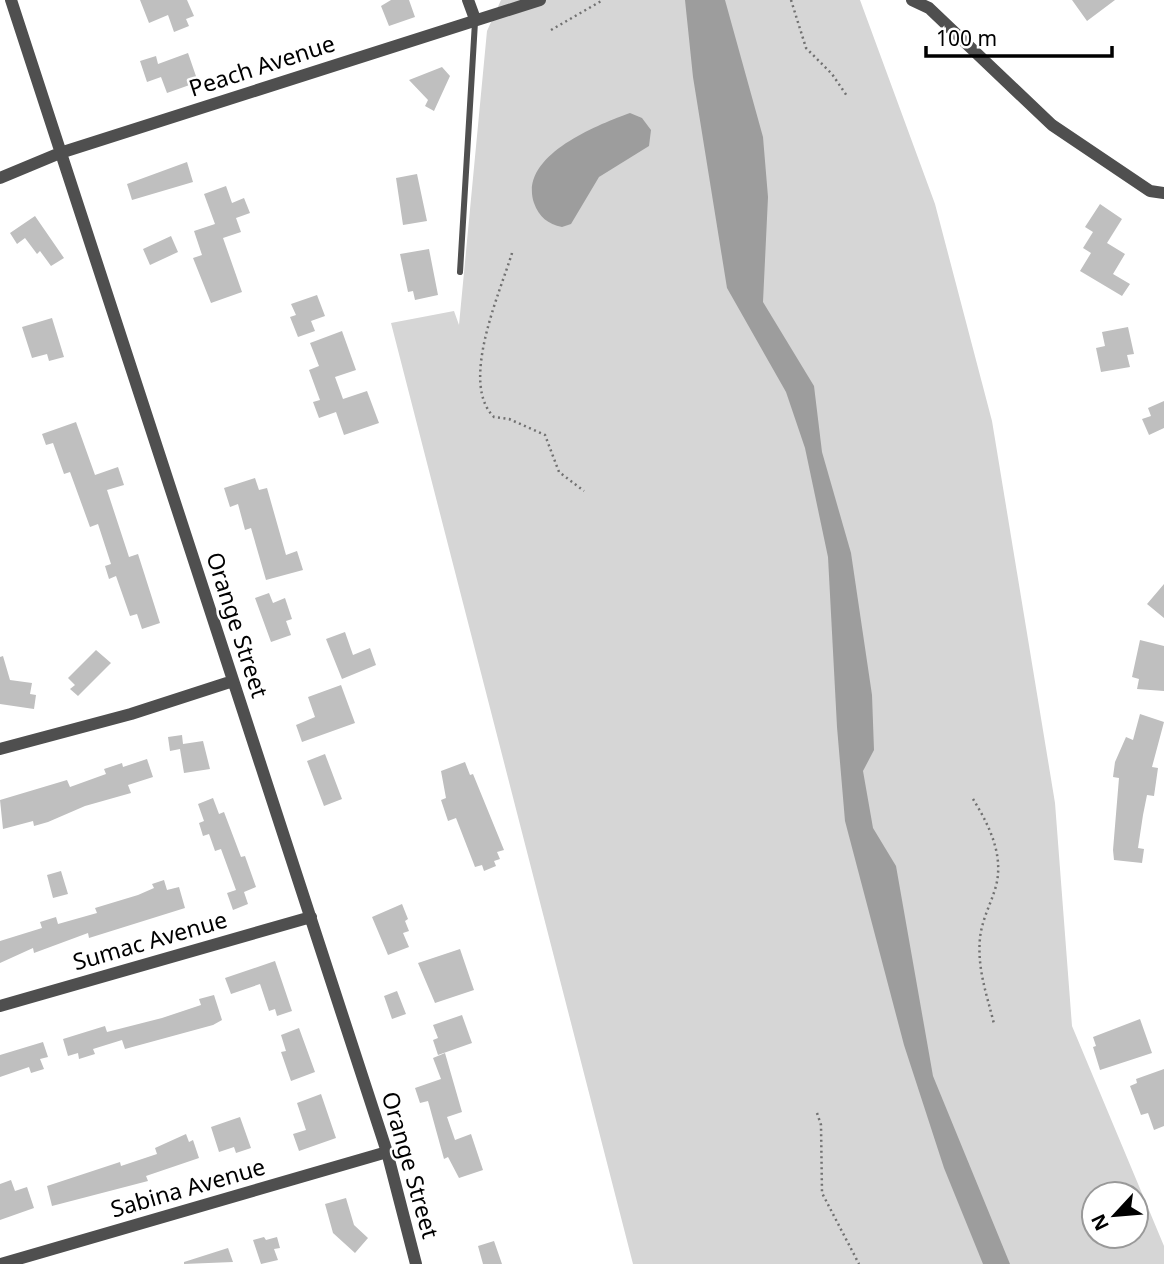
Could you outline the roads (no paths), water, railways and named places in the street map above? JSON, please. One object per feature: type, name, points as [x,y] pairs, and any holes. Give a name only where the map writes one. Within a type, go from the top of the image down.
[{"type":"street","name":"Orange Street","points":[[11,0],[387,1152],[416,1264]]},
{"type":"street","points":[[468,0],[475,19]]},
{"type":"street","name":"Peach Avenue","points":[[0,178],[60,153],[540,0]]},
{"type":"street","points":[[912,0],[929,8],[1052,125],[1150,191],[1164,193]]},
{"type":"street","points":[[0,749],[131,714],[233,681]]},
{"type":"street","name":"Sumac Avenue","points":[[0,1006],[311,917]]},
{"type":"street","name":"Sabina Avenue","points":[[1,1264],[387,1152]]},
{"type":"lane","points":[[460,272],[475,19]]}]
